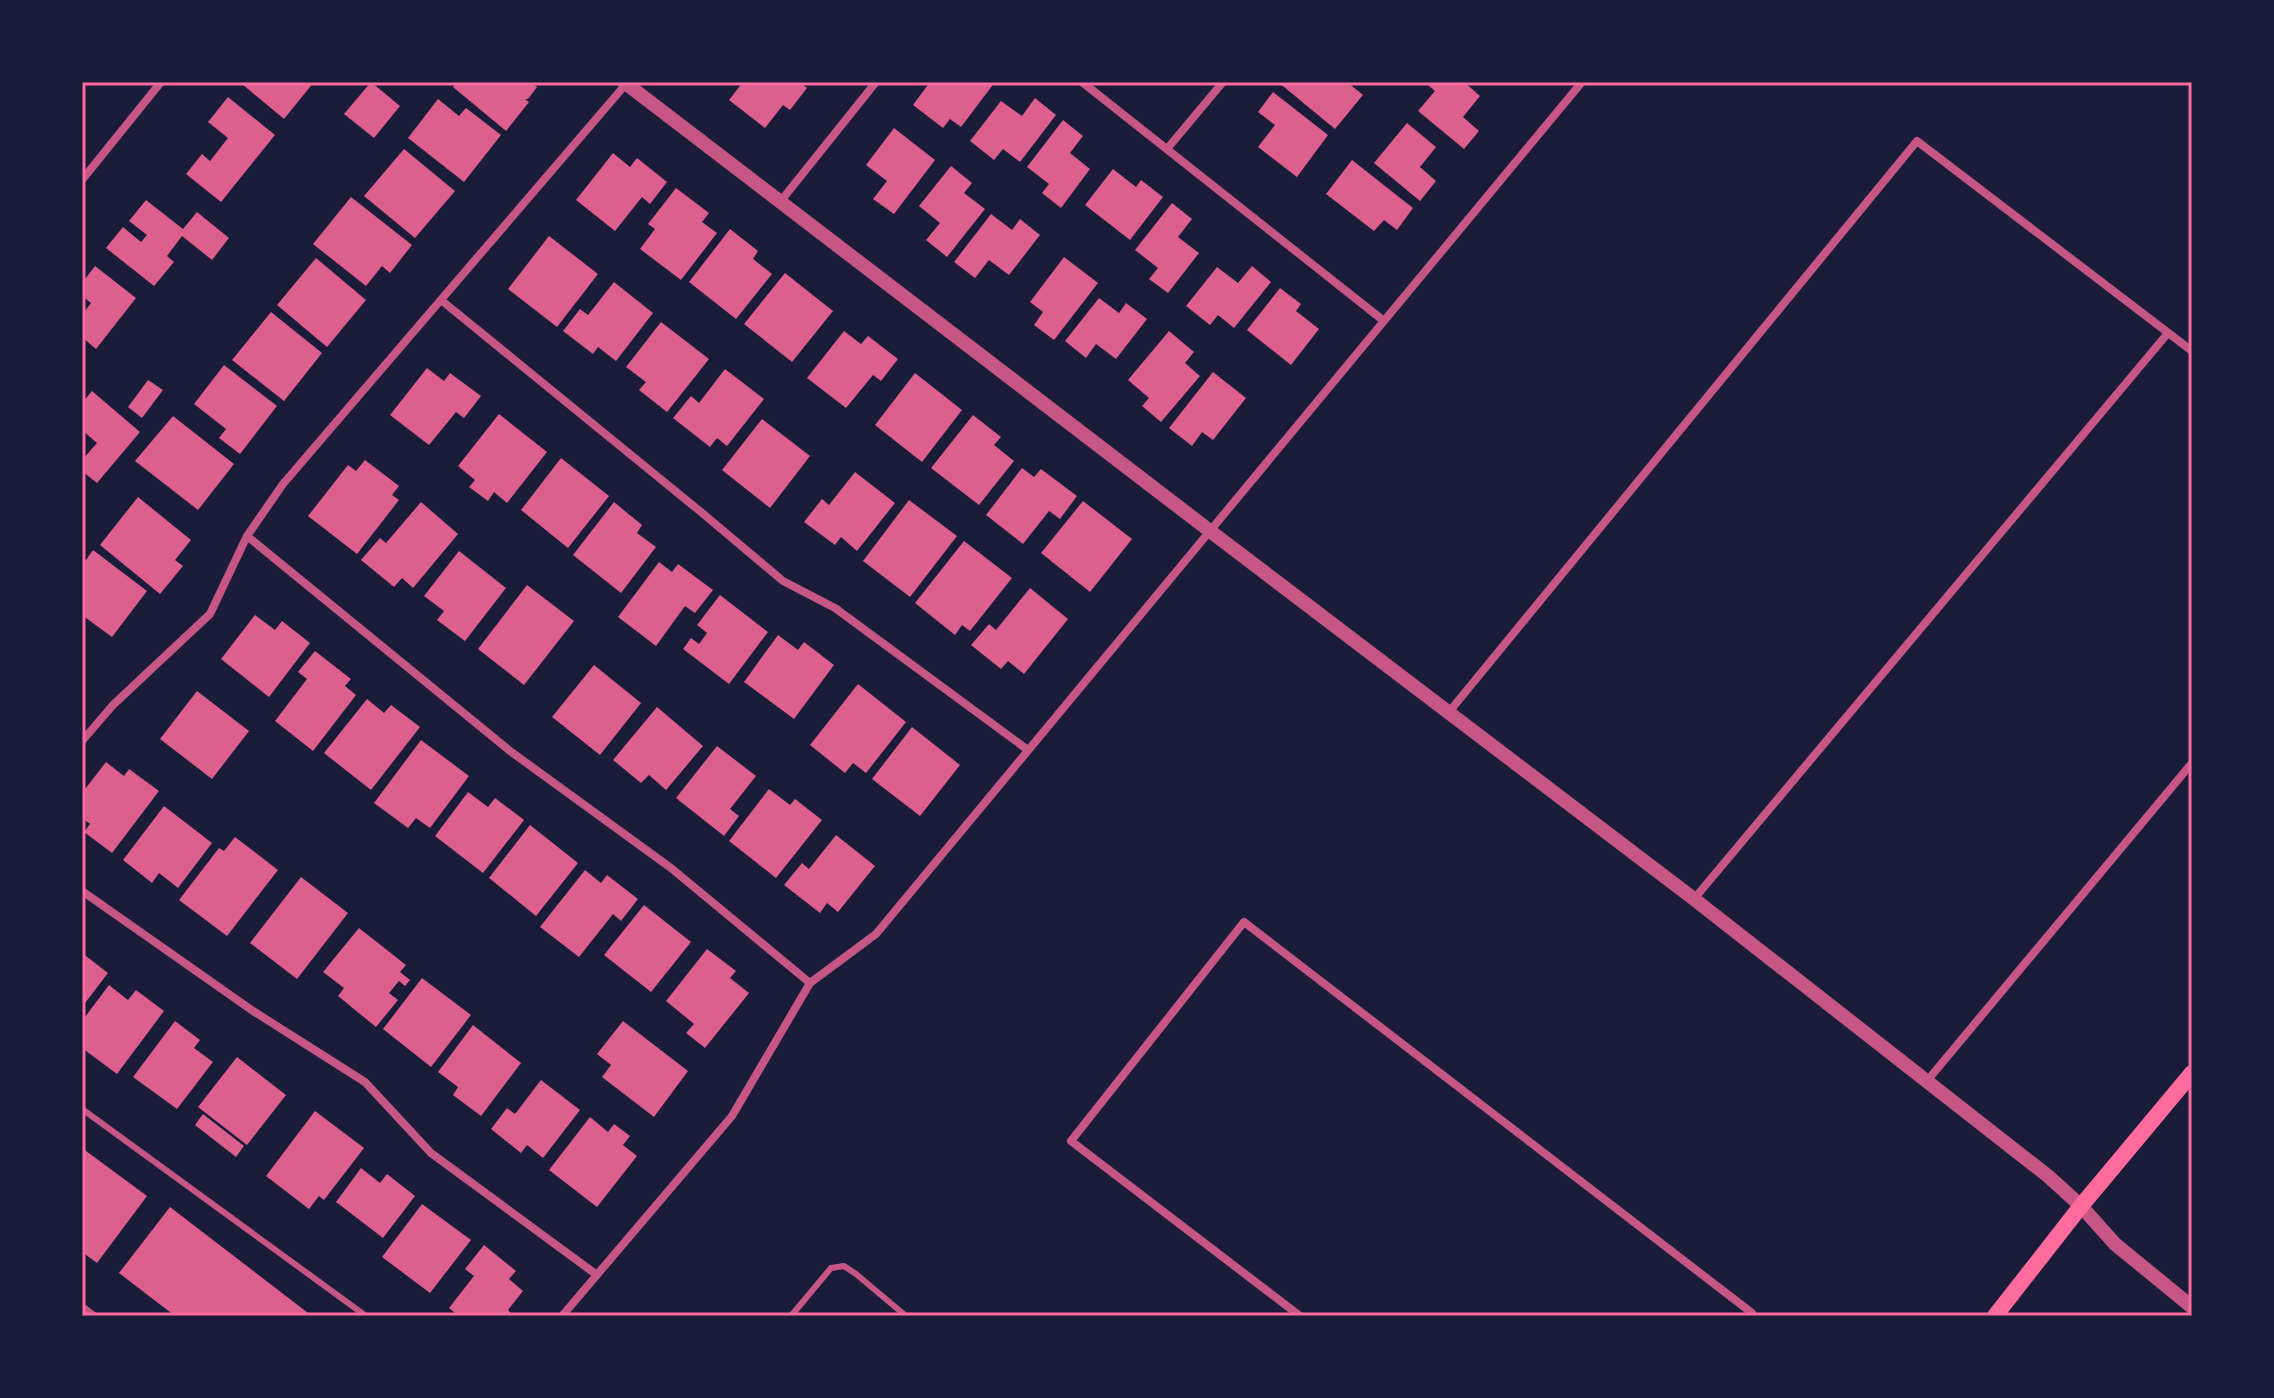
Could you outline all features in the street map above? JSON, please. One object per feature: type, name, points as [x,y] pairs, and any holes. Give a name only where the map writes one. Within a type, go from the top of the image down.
[{"type":"main road","points":[[1995,1316],[2081,1206],[2192,1073]]},
{"type":"street","points":[[82,180],[161,82]]},
{"type":"street","points":[[780,203],[876,82]]},
{"type":"street","points":[[1082,82],[1384,321]]},
{"type":"street","points":[[1167,149],[1223,82]]},
{"type":"street","points":[[562,1316],[732,1116],[810,983],[876,934],[1582,82]]},
{"type":"street","points":[[82,741],[113,705],[210,614],[247,536],[283,484],[625,83],[1694,899],[2048,1176],[2081,1206],[2115,1244],[2192,1307]]},
{"type":"street","points":[[1449,712],[1917,141],[2192,351]]},
{"type":"street","points":[[441,300],[783,581],[835,608],[1028,750]]},
{"type":"street","points":[[1694,899],[2168,333]]},
{"type":"street","points":[[247,536],[510,751],[671,868],[810,983]]},
{"type":"street","points":[[1927,1081],[2192,763]]},
{"type":"street","points":[[82,891],[253,1011],[365,1082],[431,1153],[597,1275]]},
{"type":"street","points":[[1300,1316],[1071,1141],[1244,922],[1751,1315]]},
{"type":"lane","points":[[82,1109],[366,1316]]},
{"type":"lane","points":[[791,1316],[831,1268],[844,1266],[906,1316]]},
{"type":"lane","points":[[82,1306],[95,1316]]},
{"type":"building","points":[[243,82],[314,82],[284,119]]},
{"type":"building","points":[[371,82],[400,106],[374,138],[344,114]]},
{"type":"building","points":[[457,82],[534,82],[537,87],[525,99],[529,102],[506,131],[453,87]]},
{"type":"building","points":[[743,82],[799,82],[807,88],[790,110],[783,105],[765,128],[729,100]]},
{"type":"building","points":[[930,82],[995,82],[961,127],[950,119],[943,128],[913,105]]},
{"type":"building","points":[[1278,82],[1347,82],[1363,95],[1335,129]]},
{"type":"building","points":[[1428,82],[1464,82],[1480,96],[1463,117],[1479,131],[1464,149],[1418,111],[1435,91]]},
{"type":"building","points":[[1273,92],[1328,135],[1297,177],[1258,147],[1275,125],[1258,112]]},
{"type":"building","points":[[228,97],[275,135],[221,202],[186,174],[202,154],[210,161],[228,138],[208,122]]},
{"type":"building","points":[[1035,98],[1056,115],[1020,162],[1003,149],[994,160],[970,141],[1001,101],[1022,116]]},
{"type":"building","points":[[438,99],[459,116],[466,108],[501,135],[464,182],[408,138]]},
{"type":"building","points":[[1063,120],[1083,136],[1070,153],[1090,169],[1061,208],[1042,193],[1049,184],[1027,167]]},
{"type":"building","points":[[1407,123],[1436,147],[1420,167],[1436,181],[1420,201],[1374,163]]},
{"type":"building","points":[[894,128],[935,160],[894,214],[873,199],[887,181],[866,165]]},
{"type":"building","points":[[404,149],[455,191],[415,238],[364,196]]},
{"type":"building","points":[[613,153],[630,167],[637,158],[667,182],[650,204],[642,197],[615,231],[576,200]]},
{"type":"building","points":[[1352,160],[1413,208],[1397,230],[1384,220],[1374,231],[1326,194]]},
{"type":"building","points":[[951,166],[972,183],[964,193],[985,209],[947,257],[926,240],[940,223],[919,206]]},
{"type":"building","points":[[1113,169],[1136,187],[1141,180],[1163,197],[1130,240],[1085,205]]},
{"type":"building","points":[[676,188],[709,213],[702,222],[717,233],[681,280],[640,249],[655,229],[648,224]]},
{"type":"building","points":[[351,197],[412,245],[390,273],[382,266],[366,286],[313,244]]},
{"type":"building","points":[[146,200],[183,229],[197,212],[229,238],[212,260],[182,236],[167,256],[174,262],[154,286],[106,248],[123,227],[141,242],[147,235],[129,221]]},
{"type":"building","points":[[1172,203],[1192,219],[1178,237],[1199,253],[1168,293],[1149,279],[1158,268],[1135,250]]},
{"type":"building","points":[[991,214],[1012,230],[1020,219],[1040,235],[1009,275],[989,260],[975,278],[954,262]]},
{"type":"building","points":[[730,229],[758,251],[753,259],[772,274],[736,319],[689,282]]},
{"type":"building","points":[[549,236],[598,274],[557,327],[508,289]]},
{"type":"building","points":[[1064,257],[1098,283],[1054,340],[1034,325],[1043,312],[1030,302]]},
{"type":"building","points":[[316,258],[366,300],[327,347],[277,305]]},
{"type":"building","points":[[95,266],[136,298],[96,349],[82,337],[82,315],[91,303],[82,296],[82,283]]},
{"type":"building","points":[[1252,266],[1271,282],[1234,328],[1218,315],[1210,325],[1186,306],[1217,267],[1238,283]]},
{"type":"building","points":[[785,273],[833,311],[792,362],[744,324]]},
{"type":"building","points":[[614,282],[653,313],[616,361],[598,347],[593,354],[563,331],[580,309],[588,315]]},
{"type":"building","points":[[1280,288],[1301,304],[1296,311],[1319,329],[1291,365],[1247,330]]},
{"type":"building","points":[[1099,298],[1119,313],[1126,303],[1147,319],[1116,359],[1096,344],[1086,358],[1065,341]]},
{"type":"building","points":[[271,312],[322,353],[284,401],[232,360]]},
{"type":"building","points":[[661,322],[709,359],[667,412],[639,390],[646,382],[626,367]]},
{"type":"building","points":[[844,331],[861,344],[868,336],[898,359],[881,381],[873,375],[846,408],[807,378]]},
{"type":"building","points":[[1169,331],[1194,352],[1185,363],[1200,376],[1161,422],[1142,406],[1149,398],[1128,380]]},
{"type":"building","points":[[224,365],[277,406],[240,454],[219,438],[226,429],[194,404]]},
{"type":"building","points":[[427,368],[444,381],[450,373],[481,396],[464,418],[456,412],[429,445],[390,415]]},
{"type":"building","points":[[725,369],[764,399],[727,446],[717,438],[710,447],[673,418],[691,396],[699,403]]},
{"type":"building","points":[[1213,372],[1246,398],[1213,440],[1202,432],[1192,446],[1169,428]]},
{"type":"building","points":[[915,373],[962,410],[922,462],[875,425]]},
{"type":"building","points":[[148,380],[163,390],[142,418],[128,407]]},
{"type":"building","points":[[92,391],[140,432],[97,483],[82,471],[82,460],[97,443],[82,430],[82,403]]},
{"type":"building","points":[[499,414],[547,452],[507,503],[494,492],[488,501],[469,487],[475,480],[458,466]]},
{"type":"building","points":[[973,415],[1001,437],[994,445],[1014,461],[979,505],[931,468]]},
{"type":"building","points":[[173,416],[234,464],[198,510],[135,461]]},
{"type":"building","points":[[762,419],[810,456],[770,508],[722,470]]},
{"type":"building","points":[[561,458],[609,496],[568,548],[521,510]]},
{"type":"building","points":[[365,460],[399,486],[392,495],[399,500],[357,554],[308,516],[348,465],[356,471]]},
{"type":"building","points":[[1022,468],[1034,477],[1041,469],[1077,496],[1060,519],[1049,511],[1023,544],[986,515]]},
{"type":"building","points":[[855,472],[895,503],[857,551],[841,537],[835,545],[804,522],[822,499],[829,505]]},
{"type":"building","points":[[138,497],[191,540],[175,560],[183,566],[160,594],[100,545]]},
{"type":"building","points":[[909,500],[957,536],[910,597],[863,561]]},
{"type":"building","points":[[1083,501],[1132,539],[1090,592],[1041,553]]},
{"type":"building","points":[[421,502],[458,534],[413,588],[402,578],[394,587],[361,560],[380,538],[386,543]]},
{"type":"building","points":[[614,502],[642,525],[637,533],[656,547],[621,593],[573,555]]},
{"type":"building","points":[[964,541],[1012,578],[970,631],[962,625],[955,635],[915,603]]},
{"type":"building","points":[[93,550],[147,591],[112,637],[82,615],[82,557],[86,560]]},
{"type":"building","points":[[459,551],[506,588],[465,641],[437,620],[444,611],[424,596]]},
{"type":"building","points":[[659,562],[672,572],[678,564],[713,590],[695,613],[685,606],[656,646],[618,617]]},
{"type":"building","points":[[527,585],[574,621],[524,685],[478,649]]},
{"type":"building","points":[[1030,588],[1068,619],[1024,674],[1008,661],[1001,669],[971,645],[989,624],[996,630]]},
{"type":"building","points":[[720,595],[768,632],[729,684],[683,649],[691,638],[699,644],[707,633],[697,625]]},
{"type":"building","points":[[255,615],[275,630],[282,621],[310,643],[269,697],[221,659]]},
{"type":"building","points":[[778,635],[798,650],[804,642],[834,665],[794,719],[744,682]]},
{"type":"building","points":[[315,651],[351,679],[345,686],[356,695],[313,751],[275,721],[307,679],[298,672]]},
{"type":"building","points":[[594,665],[641,703],[600,755],[552,717]]},
{"type":"building","points":[[858,684],[906,722],[866,773],[853,763],[845,773],[810,745]]},
{"type":"building","points":[[197,691],[249,731],[212,779],[160,739]]},
{"type":"building","points":[[367,699],[384,713],[391,705],[420,727],[371,790],[324,753]]},
{"type":"building","points":[[657,707],[703,746],[666,790],[649,775],[641,783],[613,760]]},
{"type":"building","points":[[912,727],[960,765],[920,816],[872,779]]},
{"type":"building","points":[[421,740],[469,776],[430,828],[416,818],[408,828],[374,803]]},
{"type":"building","points":[[717,746],[756,776],[730,809],[739,816],[724,836],[676,798]]},
{"type":"building","points":[[106,762],[124,776],[129,769],[159,791],[112,853],[84,832],[90,824],[82,818],[82,793]]},
{"type":"building","points":[[769,789],[790,805],[795,799],[822,820],[776,878],[729,841]]},
{"type":"building","points":[[468,792],[488,807],[495,798],[524,820],[483,873],[435,836]]},
{"type":"building","points":[[164,806],[212,843],[178,888],[159,873],[152,883],[123,860]]},
{"type":"building","points":[[530,825],[578,863],[536,916],[489,878]]},
{"type":"building","points":[[836,835],[875,866],[838,912],[827,903],[820,913],[784,885],[802,863],[809,869]]},
{"type":"building","points":[[235,837],[278,870],[227,936],[179,900],[219,848],[224,851]]},
{"type":"building","points":[[585,870],[601,883],[607,875],[638,899],[621,921],[613,914],[579,957],[540,927]]},
{"type":"building","points":[[301,877],[348,913],[297,979],[250,943]]},
{"type":"building","points":[[644,905],[691,942],[651,992],[604,955]]},
{"type":"building","points":[[359,928],[406,965],[400,972],[410,980],[405,986],[399,981],[389,993],[398,1000],[376,1027],[338,996],[344,988],[323,972]]},
{"type":"building","points":[[707,949],[736,971],[730,978],[749,993],[705,1048],[686,1033],[694,1024],[666,1001]]},
{"type":"building","points":[[82,953],[108,973],[82,1007]]},
{"type":"building","points":[[422,978],[471,1015],[431,1067],[383,1029]]},
{"type":"building","points":[[109,985],[128,1000],[136,990],[164,1011],[117,1074],[82,1048],[82,1021]]},
{"type":"building","points":[[175,1021],[200,1040],[194,1048],[213,1062],[177,1109],[133,1077]]},
{"type":"building","points":[[623,1021],[688,1071],[654,1117],[602,1077],[611,1065],[597,1054]]},
{"type":"building","points":[[473,1025],[521,1063],[481,1116],[453,1095],[458,1087],[438,1072]]},
{"type":"building","points":[[237,1057],[286,1095],[247,1145],[198,1107]]},
{"type":"building","points":[[541,1080],[580,1110],[543,1158],[527,1145],[521,1153],[491,1129],[507,1108],[515,1114]]},
{"type":"building","points":[[315,1111],[364,1148],[324,1200],[319,1196],[309,1209],[266,1176]]},
{"type":"building","points":[[203,1114],[244,1146],[236,1157],[195,1125]]},
{"type":"building","points":[[590,1117],[608,1132],[614,1124],[630,1136],[623,1145],[637,1156],[597,1207],[549,1170]]},
{"type":"building","points":[[82,1148],[147,1196],[97,1263],[82,1252]]},
{"type":"building","points":[[361,1168],[380,1183],[387,1174],[415,1196],[383,1238],[336,1202]]},
{"type":"building","points":[[422,1204],[471,1240],[430,1293],[382,1257]]},
{"type":"building","points":[[170,1207],[312,1316],[175,1316],[119,1273]]},
{"type":"building","points":[[484,1245],[516,1271],[509,1279],[523,1291],[508,1310],[512,1314],[510,1316],[459,1316],[449,1308],[474,1276],[465,1269]]}]
